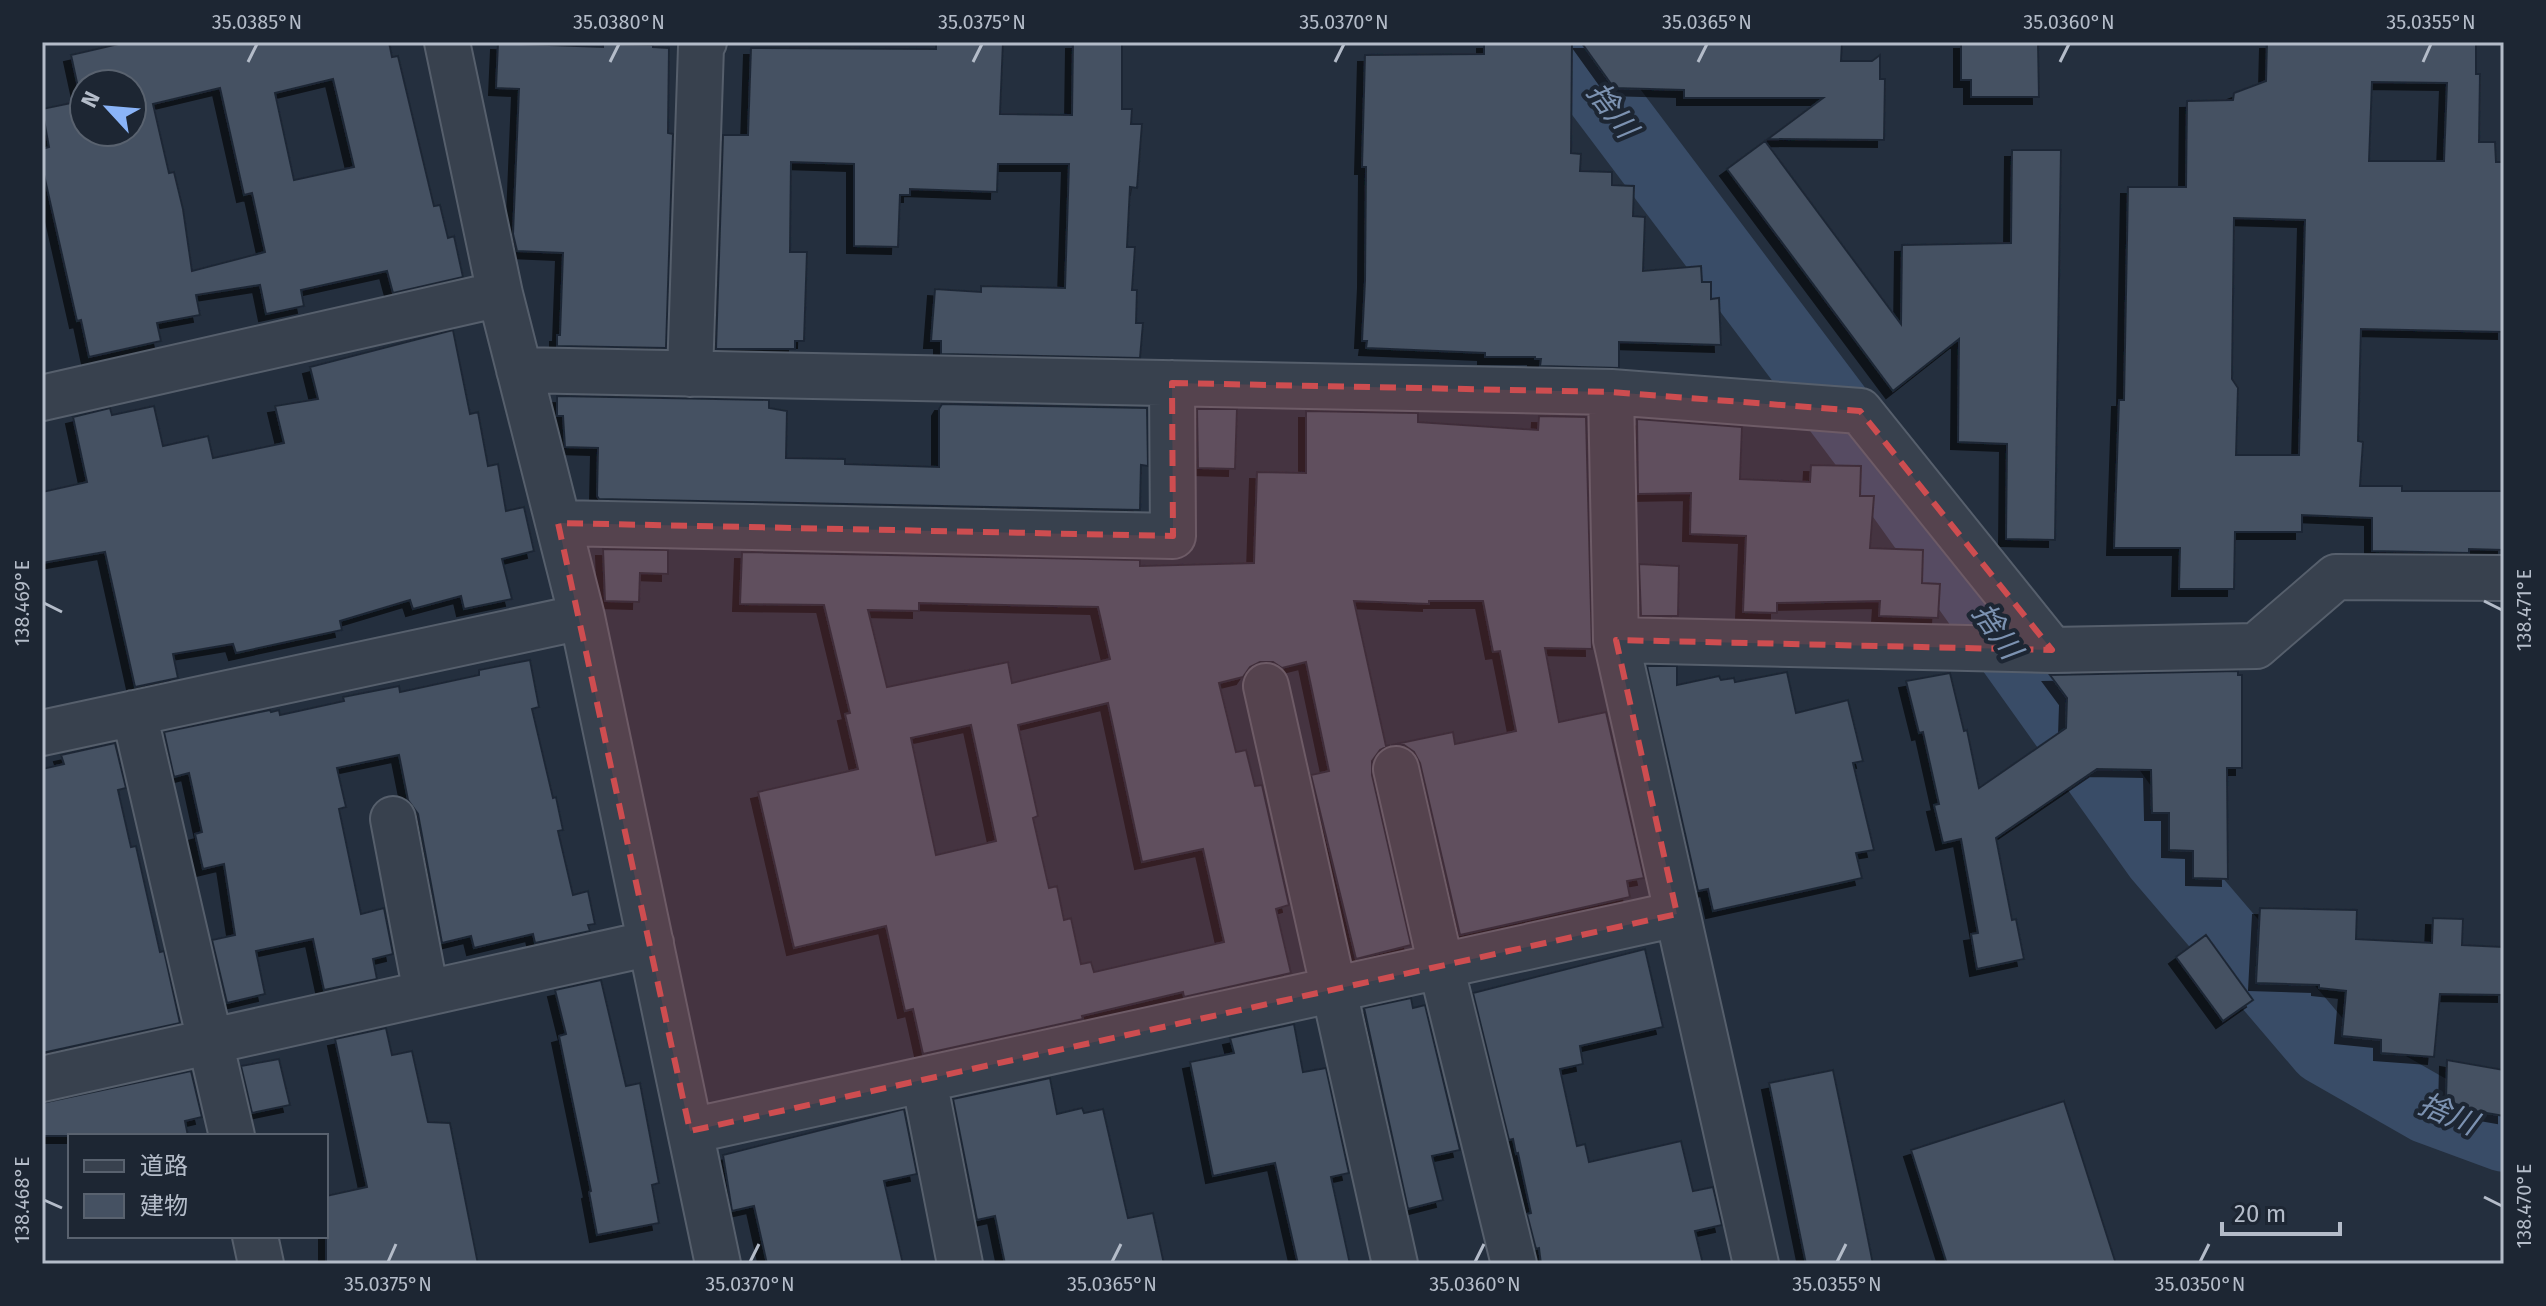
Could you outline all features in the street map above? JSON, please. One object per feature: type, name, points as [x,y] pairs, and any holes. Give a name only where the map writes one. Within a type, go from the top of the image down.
[{"type":"street","points":[[447,42],[500,294],[582,617],[718,1264]]},
{"type":"street","points":[[690,374],[701,47],[704,42]]},
{"type":"street","points":[[42,398],[500,294]]},
{"type":"street","points":[[519,370],[1611,392],[1860,411],[2052,650]]},
{"type":"street","points":[[558,523],[1173,536],[1172,383]]},
{"type":"street","points":[[1611,392],[1616,640],[1756,1264]]},
{"type":"street","points":[[1616,640],[2052,650],[2256,646],[2336,577],[2504,578]]},
{"type":"street","points":[[42,733],[582,617]]},
{"type":"street","points":[[1266,686],[1395,1264]]},
{"type":"street","points":[[134,713],[232,1134]]},
{"type":"street","points":[[1396,769],[1514,1264]]},
{"type":"street","points":[[393,819],[426,993]]},
{"type":"street","points":[[690,1131],[1677,914]]},
{"type":"street","points":[[42,1079],[651,943]]},
{"type":"street","points":[[924,1080],[960,1264]]},
{"type":"street","points":[[255,1238],[261,1264]]},
{"type":"highlighted area","points":[[1172,383],[1611,392],[1860,411],[2052,650],[1616,640],[1677,914],[690,1131],[558,523],[1173,536]]},
{"type":"building","points":[[127,42],[389,42],[392,57],[398,56],[434,206],[440,205],[448,238],[454,236],[463,277],[393,293],[387,271],[301,290],[304,306],[266,314],[260,285],[196,295],[200,315],[157,323],[161,341],[89,357],[81,320],[77,321],[42,166],[42,149],[49,147],[42,109],[68,104],[68,148],[148,148],[148,68],[74,68],[71,55]],"holes":[[[333,79],[354,167],[294,180],[275,93]],[[220,88],[244,195],[252,193],[265,252],[192,271],[183,209],[174,172],[169,173],[153,104]]]},
{"type":"building","points":[[936,42],[1003,42],[1000,114],[1072,115],[1073,42],[1122,42],[1122,109],[1132,109],[1131,124],[1142,124],[1137,188],[1130,187],[1127,247],[1135,247],[1132,290],[1137,290],[1136,323],[1143,323],[1140,358],[941,354],[941,341],[931,341],[935,289],[981,292],[981,286],[1065,288],[1069,164],[998,164],[997,192],[910,189],[910,195],[900,195],[898,247],[854,246],[854,164],[791,162],[790,252],[807,252],[804,341],[795,341],[795,349],[716,349],[723,135],[748,135],[751,48],[936,49]]},
{"type":"building","points":[[1484,42],[1572,42],[1571,153],[1581,154],[1580,171],[1612,172],[1612,185],[1634,186],[1633,216],[1645,217],[1643,271],[1701,266],[1702,282],[1711,282],[1711,299],[1719,298],[1721,345],[1619,342],[1619,368],[1540,366],[1541,359],[1535,357],[1485,357],[1485,353],[1366,348],[1367,341],[1362,341],[1365,55],[1484,54]]},
{"type":"building","points":[[1581,42],[1842,42],[1841,61],[1872,61],[1880,55],[1880,79],[1885,79],[1884,140],[1768,139],[1823,98],[1684,98],[1684,90],[1614,88]]},
{"type":"building","points":[[1961,42],[2038,42],[2039,97],[1971,97],[1971,80],[1961,80]]},
{"type":"building","points":[[2267,42],[2476,42],[2476,74],[2480,74],[2479,142],[2495,142],[2496,162],[2504,162],[2504,332],[2361,329],[2358,441],[2363,442],[2360,486],[2402,486],[2402,491],[2504,491],[2504,550],[2469,549],[2469,553],[2372,551],[2372,518],[2302,515],[2302,532],[2235,532],[2234,589],[2179,589],[2180,548],[2114,548],[2119,400],[2124,400],[2128,187],[2186,187],[2187,101],[2233,100],[2234,93],[2266,81]],"holes":[[[2372,82],[2447,83],[2444,161],[2369,161]],[[2234,218],[2305,220],[2299,455],[2236,455],[2238,388],[2232,379]]]},
{"type":"building","points":[[498,43],[603,47],[603,44],[653,45],[669,48],[668,133],[673,134],[666,348],[557,346],[563,253],[517,251],[513,234],[519,89],[496,88]]},
{"type":"building","points":[[1765,141],[1901,324],[1902,245],[2011,243],[2012,150],[2061,150],[2055,540],[2006,539],[2007,444],[1958,442],[1959,339],[1893,391],[1727,169]]},
{"type":"building","points":[[453,330],[470,414],[478,412],[488,466],[498,464],[506,511],[524,507],[534,551],[502,559],[512,599],[464,609],[461,596],[413,609],[410,600],[340,621],[342,630],[236,653],[233,644],[173,654],[178,678],[135,687],[105,552],[42,563],[42,492],[87,482],[73,417],[110,408],[112,415],[154,406],[163,446],[208,436],[213,458],[284,443],[275,406],[318,399],[310,367]]},
{"type":"building","points":[[557,396],[769,400],[769,408],[787,411],[786,458],[845,459],[845,464],[939,467],[939,409],[942,404],[1147,408],[1148,466],[1141,465],[1140,510],[599,499],[598,448],[565,447],[563,416],[557,416]]},
{"type":"building","points":[[1197,409],[1237,409],[1235,469],[1198,468]]},
{"type":"building","points":[[1306,411],[1418,413],[1418,422],[1538,430],[1539,416],[1586,417],[1592,649],[1545,648],[1559,722],[1606,712],[1644,878],[1627,881],[1630,897],[1460,935],[1420,763],[1414,752],[1404,745],[1391,745],[1453,732],[1455,744],[1516,731],[1500,651],[1493,652],[1483,601],[1429,601],[1429,604],[1354,601],[1386,746],[1390,745],[1380,750],[1372,761],[1372,775],[1411,945],[1356,959],[1311,775],[1329,771],[1306,662],[1282,668],[1273,662],[1260,662],[1250,667],[1243,677],[1219,683],[1236,752],[1246,750],[1255,786],[1262,785],[1289,905],[1276,909],[1291,973],[1184,997],[1183,992],[1082,1016],[1083,1019],[923,1054],[913,1009],[905,1011],[886,926],[794,948],[758,792],[858,769],[845,714],[850,713],[824,605],[740,604],[742,552],[1140,560],[1140,566],[1254,563],[1257,472],[1306,473]],"holes":[[[919,603],[1098,607],[1110,659],[1012,683],[1008,662],[887,687],[868,610],[919,611]],[[1108,703],[1142,862],[1203,849],[1224,942],[1094,972],[1091,962],[1081,964],[1071,918],[1064,920],[1057,886],[1049,888],[1033,818],[1038,816],[1018,725]],[[971,725],[996,841],[936,855],[911,738]]]},
{"type":"building","points":[[1637,419],[1742,427],[1740,479],[1810,482],[1811,465],[1861,466],[1860,496],[1874,496],[1870,548],[1923,550],[1922,583],[1940,584],[1938,618],[1879,616],[1880,601],[1777,603],[1777,613],[1743,612],[1746,536],[1690,534],[1691,493],[1638,494]]},
{"type":"building","points":[[603,549],[668,550],[668,574],[640,573],[639,602],[605,601]]},
{"type":"building","points":[[1639,564],[1679,566],[1678,616],[1641,616]]},
{"type":"building","points":[[530,660],[539,707],[532,709],[553,798],[556,797],[563,830],[558,831],[573,895],[588,891],[595,924],[588,925],[590,931],[535,943],[533,934],[474,948],[471,936],[442,943],[418,814],[408,800],[399,755],[337,768],[346,807],[339,809],[361,914],[384,908],[393,954],[373,959],[377,979],[324,990],[313,939],[256,951],[265,994],[227,1003],[212,940],[235,935],[224,864],[203,869],[195,834],[202,832],[189,773],[174,777],[164,732],[270,710],[279,710],[280,715],[344,701],[343,697],[399,686],[400,692],[479,675],[479,670]]},
{"type":"building","points":[[1647,666],[1677,666],[1677,685],[1719,676],[1721,680],[1734,678],[1735,682],[1787,672],[1796,713],[1848,700],[1863,761],[1853,763],[1874,850],[1856,853],[1862,878],[1713,911],[1708,889],[1698,891]]},
{"type":"building","points":[[2238,671],[2238,675],[2242,675],[2242,768],[2227,768],[2228,879],[2193,878],[2193,851],[2169,850],[2169,813],[2152,813],[2151,770],[2097,769],[1996,838],[2012,920],[2016,919],[2024,959],[1977,969],[1971,934],[1978,933],[1961,839],[1943,843],[1934,805],[1939,804],[1923,732],[1919,733],[1906,681],[1950,673],[1964,731],[1967,730],[1979,788],[2066,728],[2067,698],[2050,675]]},
{"type":"building","points":[[115,743],[126,788],[118,790],[131,847],[136,846],[180,1023],[42,1053],[42,769],[64,764],[61,755]]},
{"type":"building","points":[[2260,908],[2357,910],[2356,939],[2432,943],[2433,918],[2463,919],[2462,945],[2504,947],[2504,995],[2440,994],[2434,1057],[2381,1053],[2381,1040],[2342,1036],[2346,991],[2319,988],[2319,985],[2256,983]]},
{"type":"building","points":[[2206,935],[2253,1000],[2223,1021],[2176,957]]},
{"type":"building","points":[[1645,949],[1663,1027],[1580,1046],[1583,1064],[1560,1069],[1577,1146],[1585,1144],[1589,1162],[1681,1141],[1693,1191],[1713,1187],[1722,1225],[1695,1231],[1703,1264],[1541,1264],[1527,1214],[1531,1213],[1518,1153],[1513,1139],[1509,1140],[1473,993]]},
{"type":"building","points":[[601,980],[626,1086],[640,1083],[659,1183],[652,1185],[659,1223],[597,1235],[559,1036],[566,1034],[555,990]]},
{"type":"building","points":[[1411,998],[1413,1008],[1425,1005],[1460,1150],[1432,1156],[1443,1200],[1408,1209],[1364,1008]]},
{"type":"building","points":[[1294,1024],[1303,1072],[1326,1068],[1349,1173],[1331,1177],[1350,1264],[1298,1264],[1275,1163],[1213,1176],[1190,1062],[1234,1053],[1230,1038]]},
{"type":"building","points":[[386,1028],[392,1055],[412,1051],[428,1122],[450,1123],[478,1264],[326,1264],[328,1196],[367,1187],[335,1039]]},
{"type":"building","points":[[279,1059],[290,1105],[252,1113],[241,1066]]},
{"type":"building","points":[[2447,1060],[2504,1070],[2504,1116],[2469,1110],[2446,1101]]},
{"type":"building","points":[[1833,1070],[1873,1264],[1806,1264],[1769,1083]]},
{"type":"building","points":[[191,1071],[202,1117],[185,1121],[188,1134],[42,1136],[42,1103]]},
{"type":"building","points":[[1050,1078],[1057,1114],[1082,1108],[1084,1113],[1103,1109],[1128,1218],[1153,1213],[1164,1264],[1005,1264],[995,1216],[977,1220],[953,1099]]},
{"type":"building","points":[[2064,1101],[2116,1264],[1947,1264],[1911,1150]]},
{"type":"building","points":[[904,1109],[917,1174],[884,1181],[903,1264],[767,1264],[754,1206],[732,1211],[723,1155]]},
{"type":"waterway","name":"捨川","points":[[1561,42],[1869,451],[2158,856],[2323,1049],[2428,1109],[2504,1137]]}]
